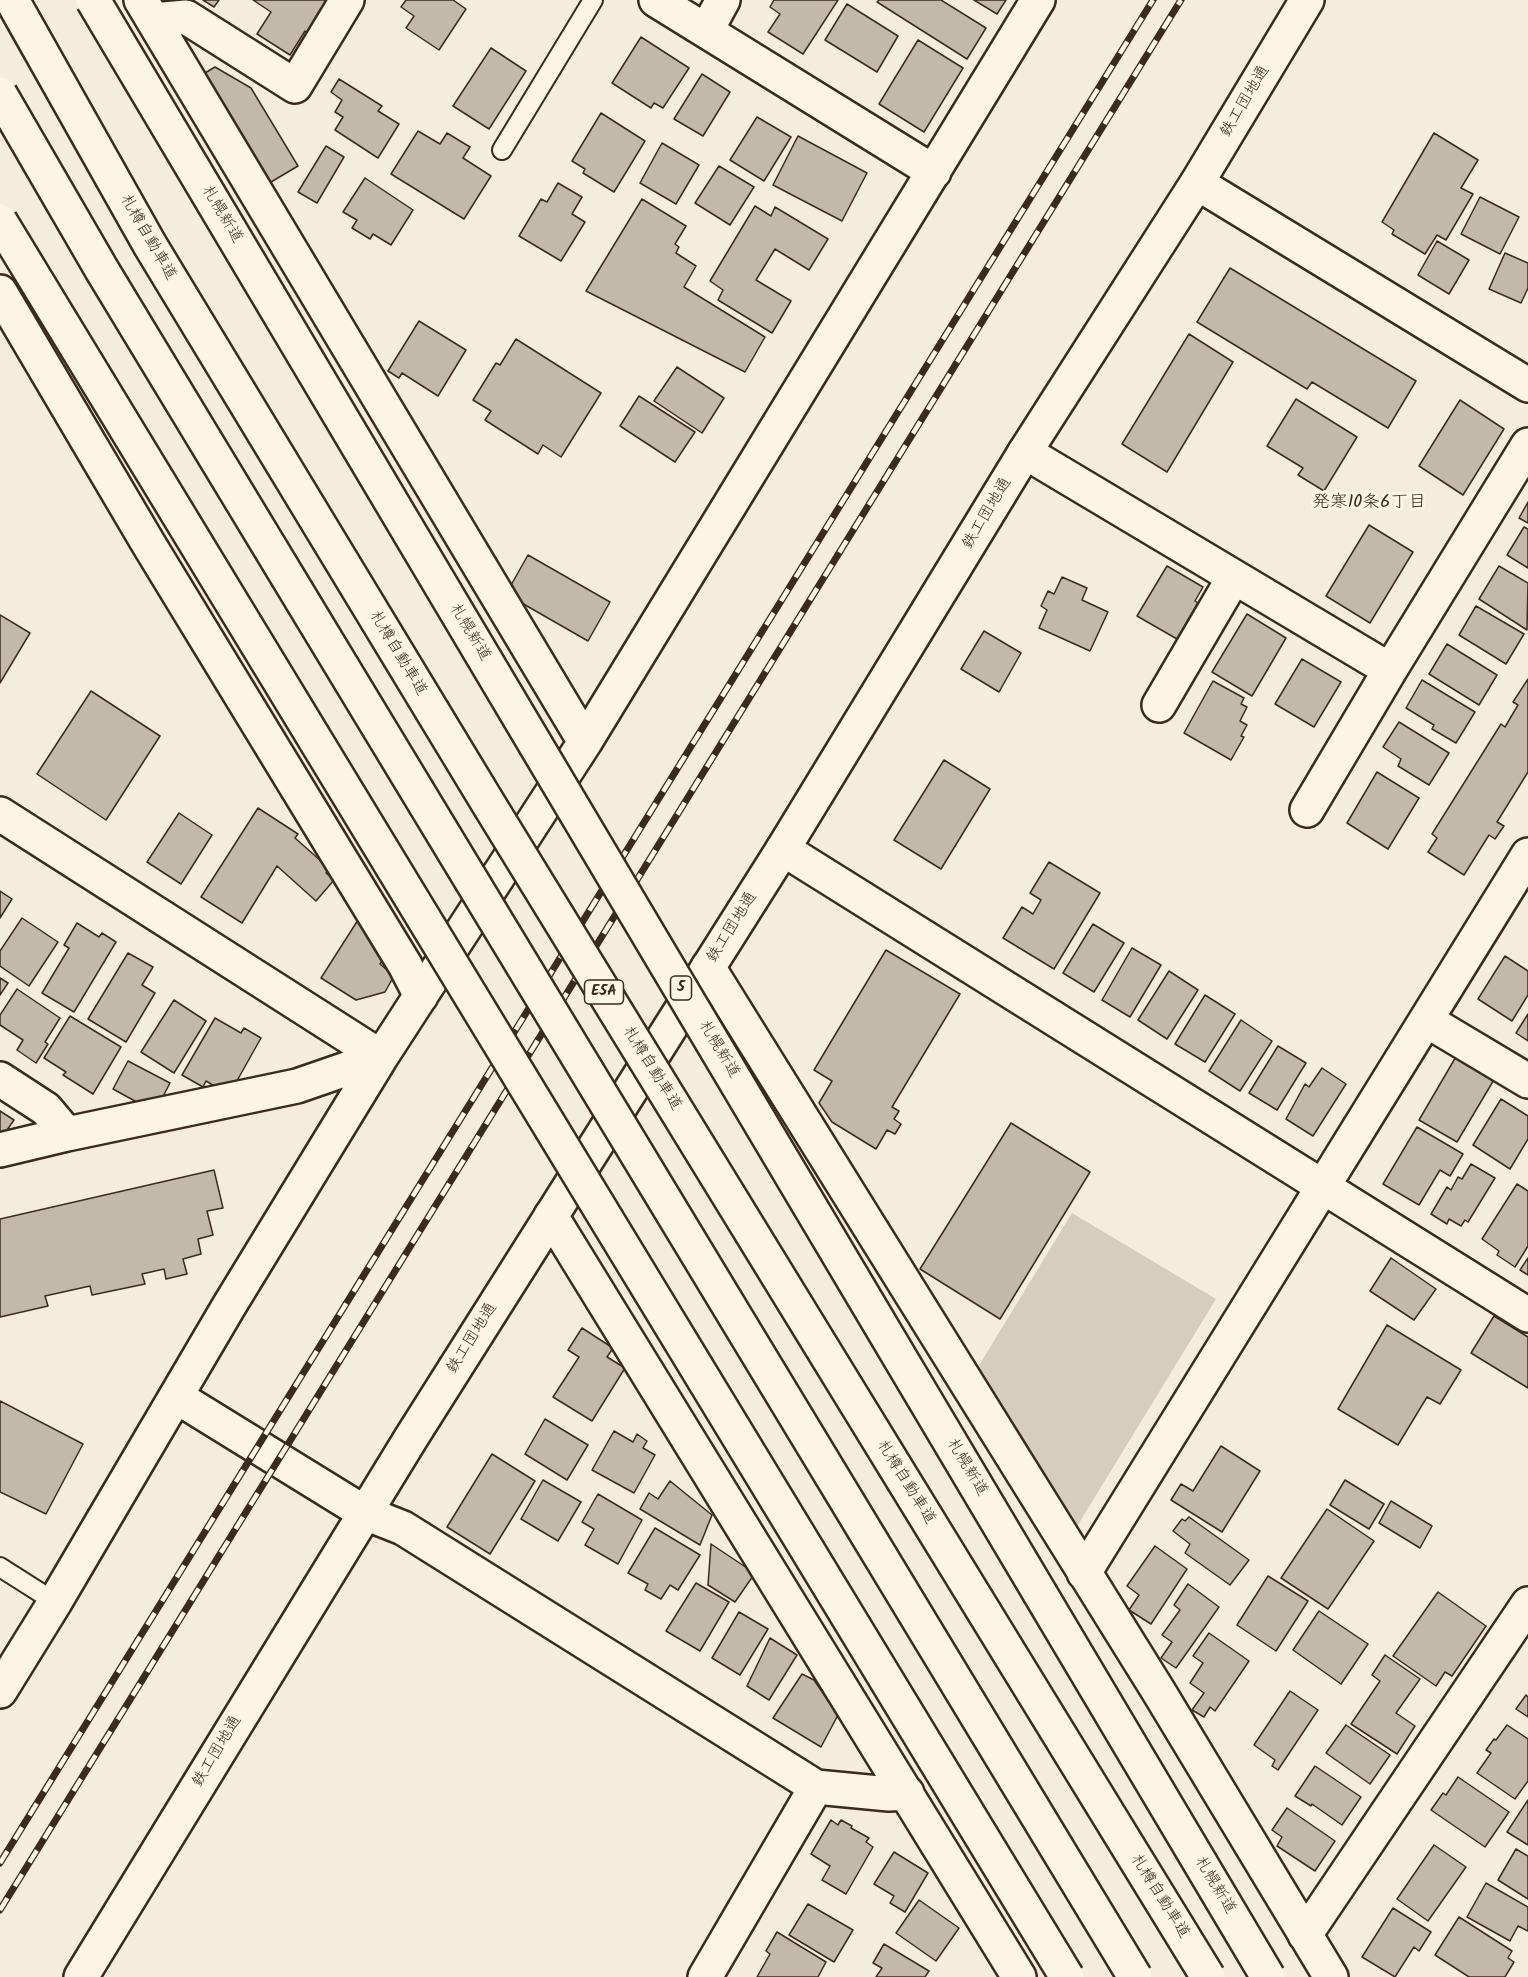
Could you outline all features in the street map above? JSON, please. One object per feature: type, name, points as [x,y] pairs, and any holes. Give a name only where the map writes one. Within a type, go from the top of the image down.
[{"type":"main road","name":"札樽自動車道","points":[[12,0],[150,245],[463,763],[1208,1977]]},
{"type":"main road","name":"札幌新道","points":[[93,0],[1268,1977]]},
{"type":"main road","points":[[147,10],[186,17],[295,86],[347,0]]},
{"type":"main road","points":[[656,0],[934,172]]},
{"type":"main road","points":[[706,31],[723,0]]},
{"type":"main road","points":[[0,1691],[177,1397],[229,1306],[381,1057],[585,742],[1038,0]]},
{"type":"main road","name":"鉄工団地通","points":[[81,1977],[365,1513],[783,849],[1025,452],[1197,183],[1307,0]]},
{"type":"main road","points":[[147,10],[585,742]]},
{"type":"main road","points":[[0,94],[108,280],[1136,1977]]},
{"type":"main road","points":[[1197,183],[1528,385]]},
{"type":"main road","points":[[0,221],[1067,1977]]},
{"type":"main road","points":[[0,292],[148,543],[405,965],[421,996]]},
{"type":"main road","points":[[1307,810],[1528,446]]},
{"type":"main road","points":[[1025,452],[1390,670]]},
{"type":"main road","points":[[1159,705],[1234,577]]},
{"type":"main road","points":[[0,814],[381,1057]]},
{"type":"main road","points":[[783,849],[1528,1315]]},
{"type":"main road","points":[[1084,1573],[1528,855]]},
{"type":"main road","points":[[708,967],[1165,1702],[1331,1977]]},
{"type":"main road","points":[[1426,1020],[1528,1081]]},
{"type":"main road","points":[[0,1150],[297,1086],[381,1057]]},
{"type":"main road","points":[[0,1079],[46,1109],[67,1134]]},
{"type":"main road","points":[[551,1216],[1019,1977]]},
{"type":"main road","points":[[177,1397],[365,1513],[403,1528],[816,1788],[889,1794],[907,1793]]},
{"type":"main road","points":[[1305,1935],[1528,1604]]},
{"type":"main road","points":[[705,1977],[816,1788]]},
{"type":"lane","points":[[502,150],[593,0]]},
{"type":"lane","points":[[0,1567],[55,1602]]},
{"type":"shaded area","points":[[1072,1213],[1216,1299],[1076,1528],[978,1367]]},
{"type":"building","points":[[203,0],[219,0],[214,7]]},
{"type":"building","points":[[253,0],[331,0],[309,34],[305,31],[290,55],[257,34],[271,12]]},
{"type":"building","points":[[406,0],[453,0],[466,9],[439,50],[406,28],[414,16],[401,7]]},
{"type":"building","points":[[774,0],[838,0],[803,54],[768,32],[780,14],[770,7]]},
{"type":"building","points":[[879,0],[941,0],[986,28],[967,59],[877,2]]},
{"type":"building","points":[[974,0],[1006,0],[997,14]]},
{"type":"building","points":[[847,4],[898,36],[877,72],[825,40]]},
{"type":"building","points":[[641,37],[689,68],[663,108],[654,103],[651,108],[612,83]]},
{"type":"building","points":[[918,40],[963,68],[924,132],[879,104]]},
{"type":"building","points":[[491,48],[526,71],[489,129],[453,106]]},
{"type":"building","points":[[215,67],[251,88],[298,166],[266,185],[200,76]]},
{"type":"building","points":[[702,74],[730,92],[703,136],[674,119]]},
{"type":"building","points":[[339,79],[382,106],[378,111],[399,124],[378,158],[335,130],[343,117],[335,112],[342,100],[331,92]]},
{"type":"building","points":[[601,113],[645,141],[614,192],[583,173],[585,169],[572,161]]},
{"type":"building","points":[[757,117],[791,137],[764,181],[730,160]]},
{"type":"building","points":[[418,131],[440,144],[447,133],[470,147],[463,158],[491,176],[464,219],[391,174]]},
{"type":"building","points":[[1434,133],[1478,160],[1461,188],[1473,194],[1446,240],[1437,235],[1425,254],[1392,234],[1394,230],[1382,222]]},
{"type":"building","points":[[798,136],[867,173],[842,221],[773,185]]},
{"type":"building","points":[[662,143],[699,165],[676,204],[640,183]]},
{"type":"building","points":[[326,146],[344,157],[317,203],[298,192]]},
{"type":"building","points":[[719,166],[754,187],[730,225],[695,203]]},
{"type":"building","points":[[365,178],[413,210],[391,245],[373,234],[370,239],[352,228],[357,220],[343,212]]},
{"type":"building","points":[[558,183],[582,197],[572,214],[585,222],[561,261],[519,236],[541,199],[547,202]]},
{"type":"building","points":[[1480,197],[1519,217],[1500,254],[1461,234]]},
{"type":"building","points":[[642,199],[686,226],[675,244],[679,247],[676,253],[696,266],[684,287],[765,337],[745,372],[586,291]]},
{"type":"building","points":[[755,206],[771,216],[775,207],[828,239],[809,270],[775,249],[756,280],[791,301],[772,333],[718,300],[723,290],[710,281]]},
{"type":"building","points":[[1437,241],[1469,260],[1449,294],[1418,275]]},
{"type":"building","points":[[1505,253],[1528,263],[1528,288],[1521,303],[1489,289]]},
{"type":"building","points":[[1230,268],[1416,381],[1388,428],[1312,382],[1307,389],[1197,322]]},
{"type":"building","points":[[419,321],[466,350],[438,396],[402,373],[399,378],[388,371]]},
{"type":"building","points":[[1189,334],[1233,362],[1167,472],[1122,444]]},
{"type":"building","points":[[516,339],[601,393],[561,457],[543,445],[538,454],[485,420],[491,411],[473,400],[496,363],[500,365]]},
{"type":"building","points":[[677,367],[724,398],[702,433],[654,401]]},
{"type":"building","points":[[639,396],[695,432],[675,462],[620,426]]},
{"type":"building","points":[[1296,399],[1357,437],[1324,491],[1298,475],[1303,468],[1267,446]]},
{"type":"building","points":[[1460,400],[1504,429],[1463,495],[1419,466]]},
{"type":"building","points":[[1528,502],[1528,523],[1519,518]]},
{"type":"building","points":[[1369,525],[1413,552],[1370,623],[1326,596]]},
{"type":"building","points":[[1524,527],[1528,529],[1528,568],[1507,555]]},
{"type":"building","points":[[528,555],[610,602],[588,641],[506,594]]},
{"type":"building","points":[[1167,566],[1203,587],[1195,601],[1198,603],[1177,639],[1137,616]]},
{"type":"building","points":[[1499,566],[1528,583],[1527,630],[1479,599]]},
{"type":"building","points":[[1062,577],[1087,588],[1082,600],[1108,612],[1090,651],[1039,628],[1047,610],[1041,606],[1048,591],[1054,594]]},
{"type":"building","points":[[1476,606],[1524,634],[1506,664],[1459,635]]},
{"type":"building","points":[[1247,614],[1286,638],[1252,696],[1212,672]]},
{"type":"building","points":[[0,615],[30,633],[0,683]]},
{"type":"building","points":[[984,631],[1021,653],[999,692],[961,669]]},
{"type":"building","points":[[1447,644],[1497,675],[1479,705],[1429,674]]},
{"type":"building","points":[[1302,659],[1341,682],[1314,727],[1275,704]]},
{"type":"building","points":[[1528,679],[1528,772],[1497,822],[1504,826],[1495,839],[1489,835],[1464,875],[1428,852],[1437,838],[1432,834],[1501,724],[1505,727],[1518,705],[1513,702]]},
{"type":"building","points":[[1422,680],[1475,712],[1456,743],[1432,729],[1434,725],[1406,708]]},
{"type":"building","points":[[1213,681],[1244,698],[1241,704],[1247,707],[1240,721],[1247,725],[1241,736],[1244,737],[1231,760],[1184,733]]},
{"type":"building","points":[[91,691],[160,736],[106,820],[37,774]]},
{"type":"building","points":[[1399,722],[1449,753],[1429,785],[1398,766],[1401,759],[1383,747]]},
{"type":"building","points":[[944,760],[990,789],[941,869],[894,840]]},
{"type":"building","points":[[1377,772],[1419,798],[1388,849],[1347,823]]},
{"type":"building","points":[[258,808],[298,834],[295,838],[330,869],[326,873],[334,880],[316,901],[277,866],[242,923],[201,897]]},
{"type":"building","points":[[179,813],[212,835],[181,884],[147,862]]},
{"type":"building","points":[[1049,862],[1100,893],[1054,969],[1003,938],[1022,907],[1033,914],[1041,900],[1030,893]]},
{"type":"building","points":[[0,891],[12,899],[0,918]]},
{"type":"building","points":[[22,918],[58,942],[29,986],[0,966],[0,951]]},
{"type":"building","points":[[358,920],[382,961],[380,964],[394,976],[385,992],[356,1000],[321,978]]},
{"type":"building","points":[[77,923],[99,937],[102,933],[116,942],[74,1012],[42,993],[69,948],[64,945]]},
{"type":"building","points":[[1093,924],[1124,943],[1094,992],[1063,973]]},
{"type":"building","points":[[1132,948],[1161,965],[1130,1017],[1102,1000]]},
{"type":"building","points":[[886,950],[960,994],[892,1107],[899,1111],[894,1119],[901,1124],[895,1134],[887,1130],[876,1149],[832,1122],[819,1103],[832,1081],[814,1070]]},
{"type":"building","points":[[128,953],[153,967],[142,985],[155,993],[126,1042],[88,1019]]},
{"type":"building","points":[[1505,956],[1528,971],[1528,995],[1512,1021],[1478,999]]},
{"type":"building","points":[[1169,971],[1198,990],[1167,1039],[1138,1020]]},
{"type":"building","points":[[0,978],[8,983],[0,995]]},
{"type":"building","points":[[17,989],[60,1018],[45,1042],[48,1044],[36,1063],[17,1050],[23,1040],[0,1025],[0,1015]]},
{"type":"building","points":[[1205,995],[1235,1014],[1205,1062],[1175,1044]]},
{"type":"building","points":[[174,1000],[206,1021],[174,1073],[141,1052]]},
{"type":"building","points":[[1528,1014],[1528,1041],[1516,1033]]},
{"type":"building","points":[[70,1016],[121,1047],[93,1094],[63,1075],[66,1072],[44,1058]]},
{"type":"building","points":[[215,1018],[241,1033],[244,1028],[261,1038],[229,1095],[206,1081],[203,1087],[182,1075]]},
{"type":"building","points":[[1241,1020],[1272,1041],[1240,1091],[1209,1071]]},
{"type":"building","points":[[1278,1046],[1306,1063],[1277,1110],[1249,1093]]},
{"type":"building","points":[[1457,1055],[1495,1078],[1457,1142],[1419,1120]]},
{"type":"building","points":[[128,1061],[170,1083],[155,1112],[113,1089]]},
{"type":"building","points":[[1322,1068],[1346,1084],[1313,1136],[1286,1119],[1305,1084],[1309,1087]]},
{"type":"building","points":[[1501,1099],[1528,1116],[1528,1139],[1510,1169],[1473,1145]]},
{"type":"building","points":[[0,1111],[14,1120],[0,1140]]},
{"type":"building","points":[[1011,1123],[1090,1172],[1000,1319],[920,1269]]},
{"type":"building","points":[[1417,1127],[1463,1154],[1450,1176],[1440,1170],[1419,1205],[1383,1184]]},
{"type":"building","points":[[1471,1164],[1495,1178],[1468,1222],[1465,1220],[1461,1226],[1449,1219],[1447,1224],[1431,1214],[1447,1187],[1451,1190],[1458,1177],[1462,1179]]},
{"type":"building","points":[[214,1170],[223,1208],[207,1211],[213,1235],[198,1239],[201,1254],[183,1259],[187,1274],[166,1279],[164,1269],[142,1274],[145,1284],[92,1295],[90,1286],[45,1296],[48,1306],[0,1317],[0,1219]]},
{"type":"building","points":[[1517,1184],[1528,1191],[1528,1246],[1515,1267],[1497,1255],[1499,1251],[1482,1239]]},
{"type":"building","points":[[1391,1258],[1436,1289],[1414,1320],[1370,1291]]},
{"type":"building","points":[[1528,1258],[1528,1275],[1520,1270]]},
{"type":"building","points":[[1494,1316],[1528,1337],[1528,1388],[1471,1353]]},
{"type":"building","points":[[1387,1325],[1461,1370],[1440,1404],[1427,1397],[1398,1445],[1338,1409]]},
{"type":"building","points":[[582,1328],[613,1348],[607,1357],[625,1368],[592,1421],[553,1397],[579,1357],[568,1350]]},
{"type":"building","points":[[0,1401],[83,1444],[46,1514],[0,1492]]},
{"type":"building","points":[[545,1419],[588,1445],[567,1480],[525,1454]]},
{"type":"building","points":[[614,1431],[633,1442],[637,1434],[647,1441],[643,1448],[655,1455],[634,1493],[592,1470]]},
{"type":"building","points":[[1221,1446],[1260,1471],[1222,1532],[1171,1500],[1181,1484],[1193,1491]]},
{"type":"building","points":[[492,1454],[535,1481],[490,1554],[447,1527]]},
{"type":"building","points":[[543,1480],[581,1502],[558,1541],[521,1519]]},
{"type":"building","points":[[1345,1480],[1384,1504],[1369,1529],[1330,1505]]},
{"type":"building","points":[[670,1481],[712,1515],[700,1545],[640,1509],[649,1493],[658,1499]]},
{"type":"building","points":[[598,1494],[642,1520],[618,1564],[585,1545],[594,1529],[582,1522]]},
{"type":"building","points":[[1391,1501],[1432,1526],[1420,1548],[1379,1523]]},
{"type":"building","points":[[1327,1509],[1374,1541],[1328,1609],[1281,1578]]},
{"type":"building","points":[[1189,1517],[1249,1560],[1230,1585],[1185,1553],[1190,1544],[1173,1531],[1182,1519],[1185,1521]]},
{"type":"building","points":[[655,1528],[700,1555],[678,1590],[670,1585],[661,1599],[645,1590],[648,1584],[628,1573]]},
{"type":"building","points":[[711,1544],[747,1568],[753,1576],[735,1602],[708,1585]]},
{"type":"building","points":[[1155,1546],[1187,1569],[1151,1624],[1129,1610],[1139,1595],[1127,1586]]},
{"type":"building","points":[[1268,1576],[1308,1601],[1276,1651],[1237,1625]]},
{"type":"building","points":[[696,1583],[729,1602],[700,1651],[666,1631]]},
{"type":"building","points":[[1188,1584],[1219,1607],[1176,1668],[1161,1658],[1172,1642],[1162,1635],[1180,1610],[1174,1605]]},
{"type":"building","points":[[1438,1592],[1486,1626],[1452,1676],[1445,1672],[1436,1686],[1393,1656]]},
{"type":"building","points":[[1319,1611],[1368,1644],[1341,1684],[1293,1650]]},
{"type":"building","points":[[739,1612],[768,1629],[740,1675],[712,1658]]},
{"type":"building","points":[[1209,1633],[1249,1661],[1215,1711],[1210,1707],[1204,1717],[1192,1710],[1204,1693],[1190,1683],[1203,1663],[1193,1656]]},
{"type":"building","points":[[770,1638],[797,1655],[769,1700],[747,1686]]},
{"type":"building","points":[[1385,1655],[1420,1679],[1396,1713],[1415,1726],[1397,1754],[1351,1724],[1380,1681],[1372,1675]]},
{"type":"building","points":[[802,1674],[814,1680],[838,1715],[821,1747],[773,1718]]},
{"type":"building","points":[[1290,1691],[1318,1710],[1278,1770],[1272,1766],[1275,1760],[1254,1745]]},
{"type":"building","points":[[1526,1695],[1528,1697],[1528,1717],[1516,1709]]},
{"type":"building","points":[[1346,1725],[1390,1755],[1370,1784],[1326,1753]]},
{"type":"building","points":[[1507,1725],[1528,1739],[1528,1781],[1515,1799],[1477,1773],[1491,1753],[1486,1750]]},
{"type":"building","points":[[1315,1766],[1361,1797],[1342,1825],[1312,1804],[1311,1806],[1295,1796]]},
{"type":"building","points":[[1458,1777],[1509,1812],[1485,1847],[1431,1810],[1443,1793],[1446,1795]]},
{"type":"building","points":[[1528,1800],[1528,1845],[1507,1832]]},
{"type":"building","points":[[1287,1808],[1335,1841],[1315,1871],[1277,1846],[1282,1837],[1272,1830]]},
{"type":"building","points":[[831,1820],[838,1825],[841,1820],[852,1826],[851,1828],[869,1838],[866,1842],[873,1847],[846,1894],[822,1880],[830,1866],[811,1854]]},
{"type":"building","points":[[1434,1845],[1466,1867],[1428,1921],[1397,1899]]},
{"type":"building","points":[[1516,1849],[1528,1856],[1528,1899],[1498,1880]]},
{"type":"building","points":[[894,1852],[928,1873],[905,1912],[890,1903],[894,1896],[874,1884]]},
{"type":"building","points":[[1486,1883],[1528,1907],[1528,1931],[1518,1926],[1510,1941],[1467,1917]]},
{"type":"building","points":[[919,1900],[959,1928],[936,1961],[896,1933]]},
{"type":"building","points":[[808,1904],[853,1930],[834,1962],[789,1935]]},
{"type":"building","points":[[1393,1908],[1431,1932],[1419,1951],[1414,1947],[1395,1977],[1362,1957]]},
{"type":"building","points":[[1459,1917],[1512,1951],[1508,1958],[1514,1962],[1505,1977],[1469,1977],[1435,1955]]},
{"type":"building","points":[[777,1932],[826,1962],[818,1977],[757,1977],[770,1954],[766,1951]]},
{"type":"building","points":[[884,1944],[929,1971],[925,1977],[876,1977],[882,1968],[873,1963]]},
{"type":"railway","points":[[0,1863],[1153,0]]},
{"type":"railway","points":[[0,1910],[1181,0]]},
{"type":"district","name":"発寒10条6丁目","points":[[1369,504]]}]
